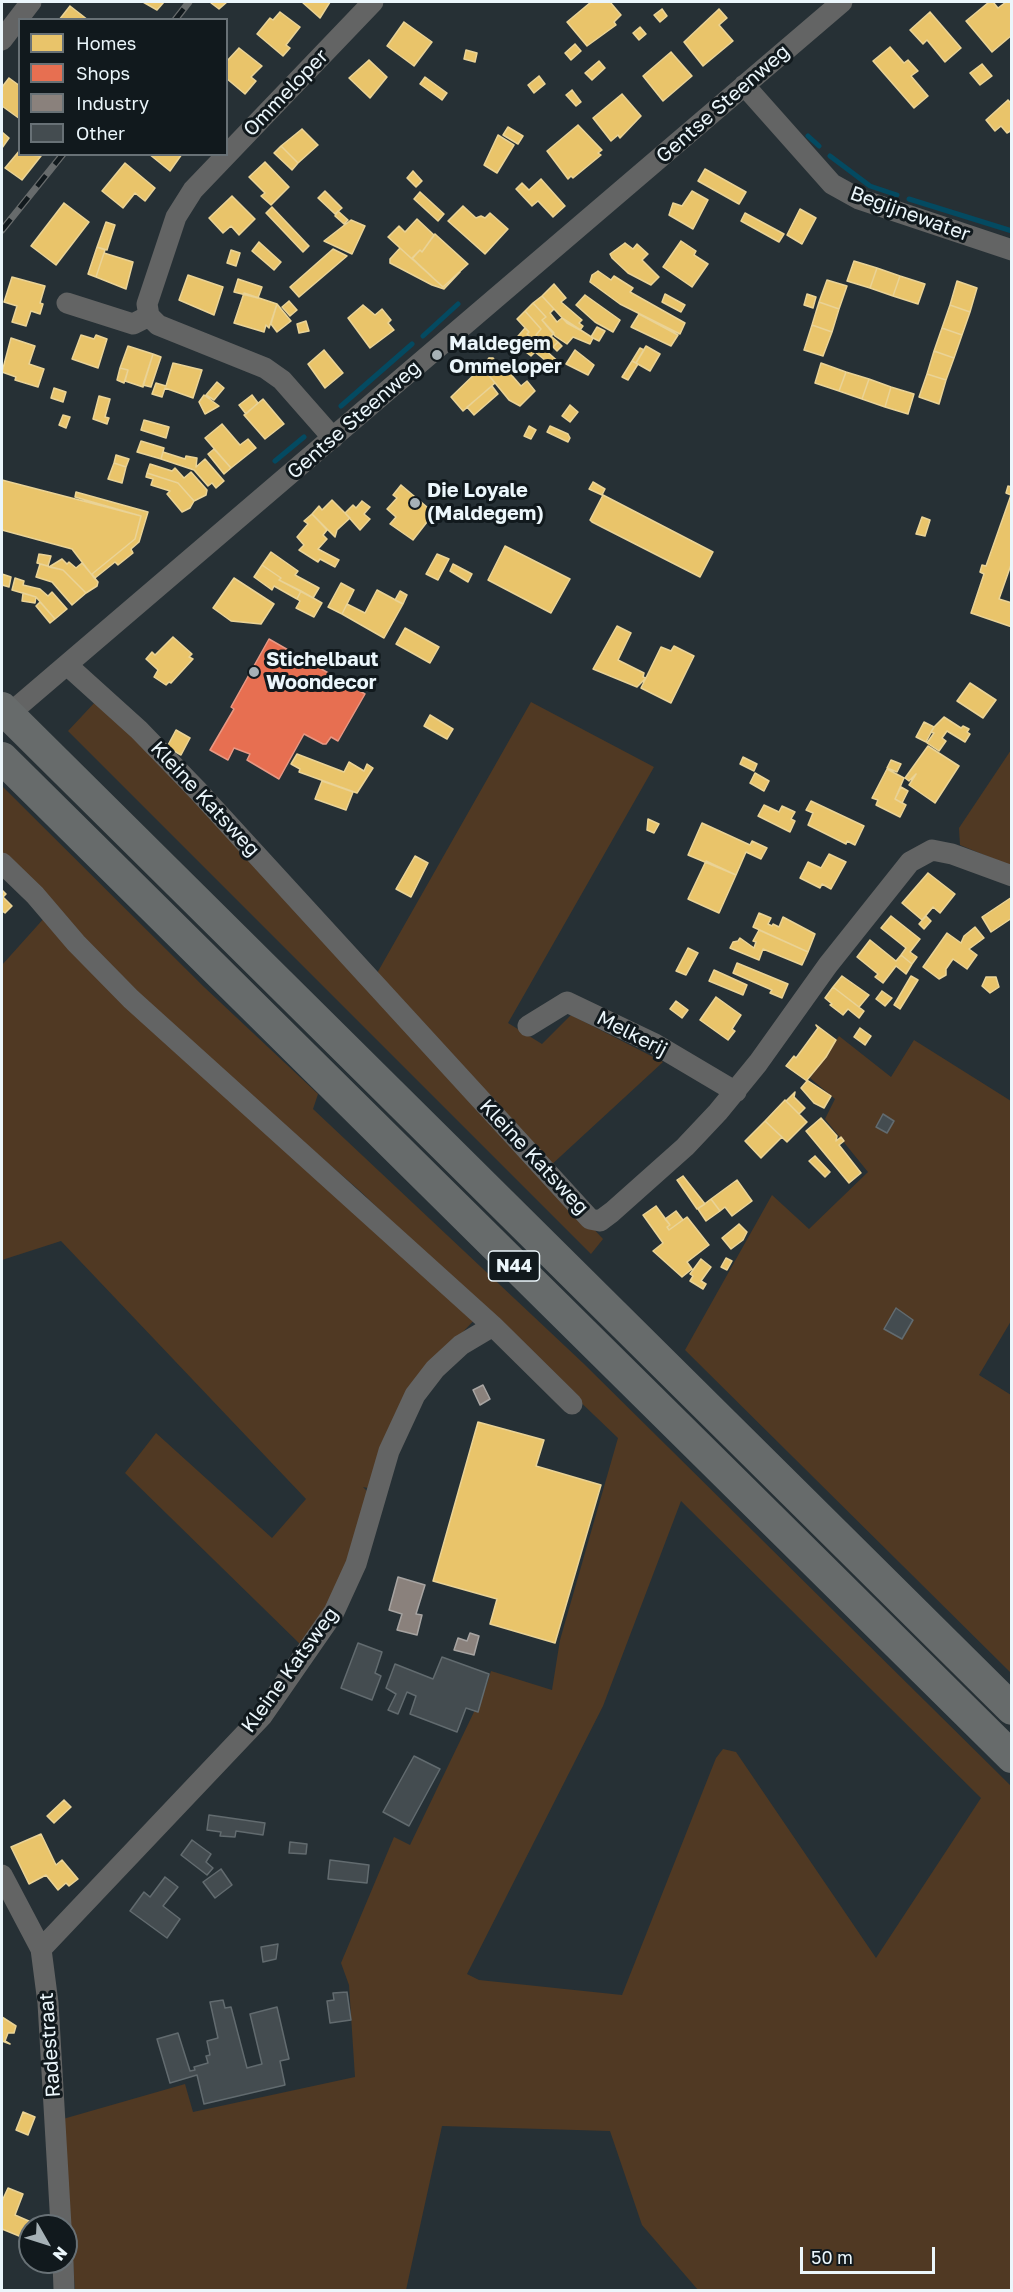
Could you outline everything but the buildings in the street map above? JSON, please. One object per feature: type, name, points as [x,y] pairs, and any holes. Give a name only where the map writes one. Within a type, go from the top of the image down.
[{"type":"highway","name":"N44","points":[[2,708],[1011,1709]]},
{"type":"highway","name":"N44","points":[[10,767],[1011,1757]]},
{"type":"street","points":[[19,18],[31,2]]},
{"type":"street","name":"Ommeloper","points":[[228,153],[373,2]]},
{"type":"street","name":"Gentse Steenweg","points":[[2,720],[842,2]]},
{"type":"street","points":[[2,40],[18,19]]},
{"type":"street","name":"Begijnewater","points":[[744,85],[832,184],[859,199],[1011,250]]},
{"type":"street","name":"Ommeloper","points":[[149,316],[147,304],[176,217],[193,190],[226,156]]},
{"type":"street","points":[[67,303],[134,324],[149,316],[158,325],[265,368],[282,380],[333,438]]},
{"type":"street","name":"Kleine Katsweg","points":[[67,665],[139,730],[198,791],[590,1219],[600,1221],[612,1212],[685,1147],[736,1092],[828,965],[910,862],[932,850],[952,854],[1011,876]]},
{"type":"street","points":[[2,863],[35,895],[76,943],[131,999],[493,1326],[572,1404]]},
{"type":"street","name":"Melkerij","points":[[528,1026],[567,1002],[656,1044],[736,1092]]},
{"type":"street","name":"Kleine Katsweg","points":[[41,1949],[262,1716],[334,1612],[356,1564],[389,1451],[415,1395],[435,1369],[453,1353],[493,1326]]},
{"type":"street","name":"Radestraat","points":[[2,1875],[41,1949],[48,2003],[60,2214]]},
{"type":"street","points":[[63,2274],[64,2290]]},
{"type":"shaded area","points":[[97,700],[206,811],[603,1239],[591,1254],[68,731]]},
{"type":"shaded area","points":[[531,702],[654,767],[508,1023],[542,1044],[571,1015],[663,1062],[549,1167],[376,975]]},
{"type":"shaded area","points":[[1011,750],[1011,866],[960,845],[959,828]]},
{"type":"shaded area","points":[[2,786],[204,987],[318,1094],[313,1109],[583,1363],[1011,1786],[1011,2290],[698,2290],[642,2225],[610,2131],[442,2126],[406,2290],[75,2290],[74,2274],[78,2274],[78,2214],[70,2214],[63,2119],[185,2084],[193,2112],[355,2077],[349,1985],[341,1963],[394,1837],[410,1845],[486,1687],[491,1671],[552,1690],[560,1640],[618,1438],[360,1191],[229,1077],[83,943],[2,856]],"holes":[[[681,1501],[981,1798],[876,1958],[736,1752],[723,1749],[716,1758],[622,1995],[479,1980],[467,1974],[603,1706]]]},
{"type":"shaded area","points":[[46,916],[477,1317],[417,1381],[373,1489],[363,1487],[368,1492],[352,1551],[332,1597],[301,1645],[125,1473],[156,1433],[272,1538],[306,1499],[61,1241],[2,1260],[2,965]]},
{"type":"shaded area","points":[[839,1036],[891,1077],[914,1040],[1011,1101],[1011,1321],[979,1375],[1011,1395],[1011,1673],[685,1350],[772,1195],[809,1229],[868,1172],[825,1119],[835,1099],[810,1078]]},
{"type":"waterway","points":[[808,136],[819,146]]},
{"type":"waterway","points":[[830,156],[870,186],[897,195]]},
{"type":"waterway","points":[[909,199],[1012,231]]},
{"type":"waterway","points":[[423,336],[458,304]]},
{"type":"waterway","points":[[341,406],[412,344]]},
{"type":"waterway","points":[[275,461],[304,437]]},
{"type":"railway","points":[[177,18],[189,2]]},
{"type":"railway","points":[[2,230],[61,156]]},
{"type":"place","name":"Maldegem Ommeloper","points":[[437,355]]},
{"type":"place","name":"Die Loyale (Maldegem)","points":[[415,503]]},
{"type":"place","name":"Stichelbaut Woondecor","points":[[254,672]]}]
